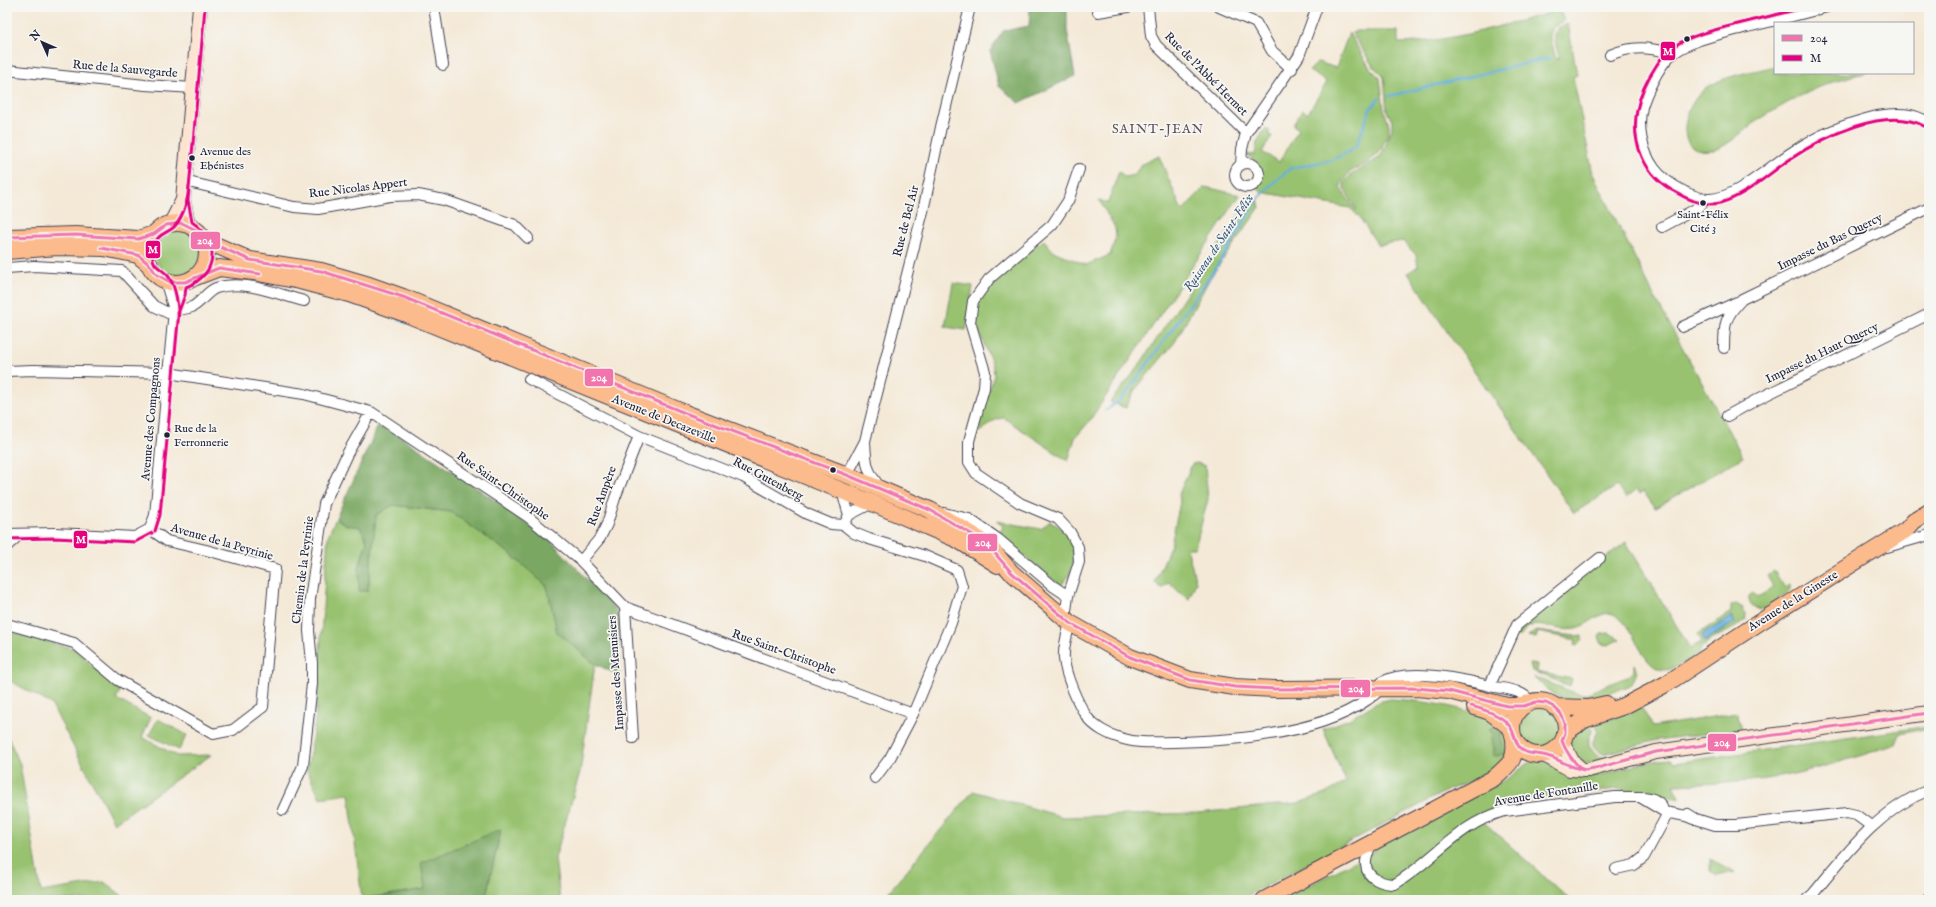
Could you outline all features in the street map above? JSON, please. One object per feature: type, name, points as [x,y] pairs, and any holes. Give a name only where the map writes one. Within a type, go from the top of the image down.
[{"type":"main road","points":[[188,224],[183,200],[184,181],[194,88],[200,7]]},
{"type":"main road","points":[[170,224],[183,200]]},
{"type":"main road","points":[[7,251],[58,247],[104,248],[138,255],[150,265],[156,274],[165,280],[187,280],[201,271],[206,261],[207,250],[204,240],[198,230],[188,224],[170,224],[161,227],[154,234],[148,249],[150,265]]},
{"type":"main road","points":[[7,237],[76,235],[138,239],[154,234]]},
{"type":"main road","name":"Avenue de Decazeville","points":[[204,240],[250,260],[321,271],[403,297],[685,413],[881,488],[930,510],[973,535],[992,550],[1011,572],[1067,620],[1130,657],[1190,680],[1235,687],[1275,689],[1416,688],[1449,691],[1507,706],[1527,704]]},
{"type":"main road","name":"Avenue de Decazeville","points":[[187,280],[219,268],[300,281],[349,294],[406,314],[872,503],[958,540],[1011,572]]},
{"type":"main road","name":"Avenue de la Gineste","points":[[1681,673],[1906,530],[1914,522],[1929,512]]},
{"type":"main road","name":"Avenue de la Gineste","points":[[1906,530],[1917,527],[1929,521]]},
{"type":"main road","points":[[1494,778],[1511,763],[1515,754],[1513,734],[1515,716],[1527,704],[1541,702],[1554,707],[1588,708],[1598,706],[1625,698],[1681,673]]},
{"type":"main road","points":[[1264,900],[1494,778],[1505,775],[1540,755],[1554,751],[1564,737],[1584,720],[1638,699],[1681,673]]},
{"type":"main road","name":"Avenue de Decazeville","points":[[1381,688],[1471,706],[1490,712],[1513,734]]},
{"type":"main road","points":[[1554,707],[1563,718],[1564,737],[1572,761],[1582,770]]},
{"type":"main road","points":[[1513,734],[1522,750],[1540,755],[1570,769],[1582,770],[1601,767],[1664,750],[1929,713]]},
{"type":"street","points":[[434,7],[443,65]]},
{"type":"street","name":"Rue de Bel Air","points":[[847,475],[865,441],[923,210],[970,7]]},
{"type":"street","points":[[1098,12],[1128,7]]},
{"type":"street","name":"Rue de l'Abbé Hermet","points":[[1148,7],[1151,36],[1156,45],[1246,133]]},
{"type":"street","points":[[1220,7],[1256,23],[1272,51],[1292,69]]},
{"type":"street","points":[[1241,165],[1242,149],[1246,133],[1300,56],[1317,7]]},
{"type":"street","points":[[1827,7],[1698,40],[1673,53],[1668,58],[1651,85],[1642,108],[1640,129],[1643,146],[1649,160],[1660,175],[1676,187],[1693,196],[1708,199],[1728,195],[1747,185],[1795,150],[1847,125],[1871,118],[1896,114],[1913,114],[1929,124]]},
{"type":"street","points":[[1610,55],[1625,49],[1649,48],[1673,53]]},
{"type":"street","name":"Rue de la Sauvegarde","points":[[7,70],[145,85],[194,88]]},
{"type":"street","points":[[1079,169],[1068,201],[1052,225],[989,279],[973,301],[970,322],[985,372],[984,388],[969,441],[969,462],[976,473],[1020,503],[1058,519],[1070,532],[1078,547],[1079,562],[1068,596],[1064,658],[1070,682],[1088,718],[1102,730],[1120,738],[1140,742],[1213,742],[1288,730],[1323,722],[1355,709],[1381,688],[1382,682],[1390,678],[1424,675],[1457,678],[1517,692],[1528,697],[1527,704]]},
{"type":"street","name":"Rue Nicolas Appert","points":[[184,181],[294,207],[318,209],[390,196],[418,195],[444,200],[515,226],[528,238]]},
{"type":"street","points":[[1662,227],[1694,210],[1708,199]]},
{"type":"street","name":"Impasse du Bas Quercy","points":[[1682,328],[1929,208]]},
{"type":"street","points":[[7,268],[34,266],[122,271],[154,306],[168,313],[174,310],[191,307],[199,302],[214,288],[233,284],[304,301]]},
{"type":"street","name":"Avenue des Compagnons","points":[[165,280],[174,310]]},
{"type":"street","name":"Avenue des Compagnons","points":[[150,529],[155,515],[174,310],[187,280]]},
{"type":"street","name":"Impasse du Bas Quercy","points":[[1724,348],[1724,329],[1729,313],[1742,299]]},
{"type":"street","name":"Impasse du Haut Quercy","points":[[1727,416],[1758,399],[1929,314]]},
{"type":"street","points":[[7,371],[33,370],[168,373]]},
{"type":"street","name":"Rue Saint-Christophe","points":[[168,373],[297,393],[371,412],[527,516],[581,561],[624,607],[913,714]]},
{"type":"street","name":"Rue Gutenberg","points":[[529,379],[639,436],[743,477],[807,514],[830,524],[844,525],[854,533],[869,539],[925,556],[957,570],[962,586],[951,623],[913,714]]},
{"type":"street","name":"Chemin de la Peyrinie","points":[[283,810],[303,766],[312,684],[309,631],[310,599],[324,504],[347,454],[371,412]]},
{"type":"street","name":"Rue Ampère","points":[[581,561],[600,538],[607,524],[615,498],[639,436]]},
{"type":"street","name":"Rue de Bel Air","points":[[865,441],[866,465],[870,475],[881,488]]},
{"type":"street","points":[[842,491],[849,515]]},
{"type":"street","points":[[844,525],[849,515],[872,503]]},
{"type":"street","points":[[930,510],[969,519],[998,539],[1053,586],[1068,596]]},
{"type":"street","points":[[7,534],[135,537],[150,529]]},
{"type":"street","name":"Avenue de la Peyrinie","points":[[7,624],[74,643],[118,680],[213,734],[233,730],[263,707],[275,569],[206,550],[167,542],[150,529]]},
{"type":"street","points":[[7,546],[20,534]]},
{"type":"street","points":[[1871,551],[1929,535]]},
{"type":"street","points":[[1490,686],[1517,625],[1600,558]]},
{"type":"street","name":"Impasse des Menuisiers","points":[[624,607],[633,738]]},
{"type":"street","points":[[875,778],[890,758],[913,714]]},
{"type":"street","points":[[1806,900],[1813,894],[1871,826],[1896,807],[1929,790]]},
{"type":"street","name":"Avenue de Fontanille","points":[[1371,844],[1366,864],[1368,873],[1378,881],[1387,884],[1395,884],[1468,826],[1481,819],[1500,812],[1615,797],[1649,797],[1656,800],[1666,812]]},
{"type":"street","points":[[1616,869],[1634,865],[1644,857],[1666,812],[1691,817],[1715,825],[1736,825],[1847,813],[1856,815],[1871,826]]},
{"type":"green space","points":[[1030,7],[1067,7],[1067,30],[1075,76],[1019,103],[999,86],[990,51],[1003,31],[1029,26]]},
{"type":"green space","points":[[1558,11],[1561,13],[1564,21],[1553,27],[1550,35],[1556,60],[1559,58],[1555,43],[1557,28],[1568,24],[1577,75],[1573,77],[1593,174],[1655,298],[1743,457],[1655,508],[1643,491],[1639,494],[1636,490],[1626,498],[1617,486],[1574,513],[1454,342],[1408,273],[1418,266],[1416,255],[1403,241],[1378,245],[1360,218],[1350,208],[1261,192],[1256,187],[1263,175],[1257,163],[1246,154],[1255,155],[1257,142],[1265,129],[1270,131],[1268,134],[1272,136],[1262,152],[1279,162],[1299,129],[1293,125],[1302,110],[1308,113],[1327,82],[1309,71],[1318,62],[1336,68],[1349,33],[1370,68],[1380,78],[1384,110],[1389,125],[1389,132],[1380,151],[1367,163],[1350,172],[1342,182],[1340,188],[1356,210],[1357,209],[1344,189],[1344,182],[1351,175],[1379,158],[1392,129],[1392,121],[1387,111],[1384,77],[1373,66],[1352,33],[1355,31],[1398,31],[1398,43],[1418,42],[1479,32]]},
{"type":"green space","points":[[1774,66],[1774,74],[1861,74],[1822,86],[1781,106],[1755,122],[1728,143],[1717,149],[1699,150],[1691,145],[1686,137],[1685,127],[1691,105],[1706,88],[1739,74]]},
{"type":"green space","points":[[1159,156],[1182,211],[1205,187],[1240,195],[1088,423],[1075,438],[1068,461],[1004,418],[990,423],[981,431],[972,434],[994,374],[991,362],[977,327],[977,309],[981,297],[989,286],[1011,265],[1044,240],[1053,251],[1086,265],[1110,255],[1116,237],[1115,228],[1099,200],[1108,203],[1119,171],[1125,177],[1134,175],[1142,164]]},
{"type":"green space","points":[[1258,199],[1260,207],[1210,278],[1175,342],[1134,391],[1126,408],[1110,402],[1136,370],[1238,217],[1251,200]]},
{"type":"green space","points":[[178,230],[191,234],[197,240],[201,253],[197,266],[191,272],[178,276],[165,272],[159,266],[155,253],[159,240],[165,234]]},
{"type":"green space","points":[[953,283],[973,286],[966,330],[945,327]]},
{"type":"green space","points":[[378,426],[400,436],[496,501],[552,542],[619,613],[619,675],[595,664],[557,632],[547,586],[509,553],[451,512],[393,505],[376,515],[368,591],[359,591],[359,567],[367,541],[360,527],[346,525],[336,518]]},
{"type":"green space","points":[[1197,463],[1205,466],[1208,499],[1195,548],[1187,548],[1196,582],[1189,599],[1180,593],[1169,582],[1161,589],[1155,582],[1171,545],[1180,502],[1179,494],[1192,464]]},
{"type":"green space","points":[[393,505],[451,512],[509,553],[547,586],[557,632],[595,664],[580,772],[555,858],[560,900],[485,900],[501,830],[425,889],[362,899],[349,794],[320,798],[307,771],[315,722],[328,536],[336,518],[346,525],[360,527],[367,541],[359,567],[368,591],[376,515]]},
{"type":"green space","points":[[996,521],[1041,529],[1050,521],[1061,529],[1068,536],[1074,558],[1070,573],[1061,585],[1049,577],[1000,536],[1003,526]]},
{"type":"green space","points":[[1626,542],[1690,648],[1702,642],[1698,634],[1731,612],[1731,606],[1736,604],[1743,608],[1746,619],[1735,627],[1706,643],[1698,654],[1692,658],[1676,667],[1665,670],[1656,667],[1648,661],[1630,630],[1623,621],[1611,613],[1601,615],[1579,628],[1568,630],[1534,625],[1528,627],[1521,636],[1517,636],[1516,627]]},
{"type":"green space","points":[[1774,571],[1785,588],[1790,584],[1790,591],[1761,610],[1756,608],[1752,605],[1749,596],[1753,593],[1757,598],[1774,588],[1767,576]]},
{"type":"green space","points":[[7,631],[75,649],[120,691],[116,699],[151,718],[142,737],[177,756],[211,755],[114,823],[51,704],[7,679]]},
{"type":"green space","points":[[1536,631],[1575,636],[1582,635],[1582,641],[1577,646],[1575,645],[1576,640],[1538,632],[1536,638],[1528,636]]},
{"type":"green space","points":[[1609,633],[1620,639],[1608,645],[1602,644],[1599,637],[1601,634]]},
{"type":"green space","points":[[1530,664],[1537,665],[1536,672],[1572,679],[1570,686],[1532,671]]},
{"type":"green space","points":[[1634,664],[1637,672],[1632,684],[1593,699],[1572,700],[1562,698],[1547,690],[1534,677],[1578,694],[1585,694],[1629,676],[1634,671]]},
{"type":"green space","points":[[1390,699],[1437,704],[1473,713],[1489,719],[1501,727],[1508,737],[1509,748],[1503,766],[1470,782],[1448,790],[1239,900],[882,900],[973,791],[1063,817],[1197,813],[1298,803],[1325,794],[1346,782],[1323,729],[1349,719],[1378,702]]},
{"type":"green space","points":[[1535,705],[1543,705],[1555,711],[1561,723],[1561,731],[1555,743],[1543,749],[1535,749],[1523,743],[1517,731],[1517,723],[1523,711]]},
{"type":"green space","points":[[1641,707],[1653,727],[1737,713],[1742,729],[1657,740],[1604,754],[1598,751],[1593,745],[1593,741],[1598,731],[1596,724]]},
{"type":"green space","points":[[158,719],[187,735],[179,750],[149,735]]},
{"type":"green space","points":[[1589,723],[1593,729],[1589,738],[1589,746],[1596,755],[1607,759],[1590,764],[1577,761],[1569,741],[1571,736]]},
{"type":"green space","points":[[1929,726],[1929,728],[1900,734],[1896,744],[1800,773],[1767,779],[1673,785],[1680,799],[1652,793],[1616,789],[1505,803],[1477,816],[1570,900],[1282,900],[1374,851],[1378,846],[1394,837],[1506,779],[1527,764],[1534,761],[1551,764],[1570,776],[1587,777],[1658,760],[1670,759],[1674,763]]},
{"type":"green space","points":[[1496,727],[1501,732],[1501,743],[1506,751],[1506,755],[1493,755],[1494,749],[1490,729]]},
{"type":"green space","points":[[7,735],[20,764],[41,892],[104,882],[128,900],[7,900]]},
{"type":"green space","points":[[501,829],[485,900],[362,900],[425,889],[421,863]]},
{"type":"green space","points":[[1710,859],[1735,872],[1716,876],[1710,872]]},
{"type":"water","points":[[1731,617],[1734,623],[1705,641],[1702,635]]},
{"type":"waterway","name":"Ruisseau de Saint-Félix","points":[[1389,96],[1549,58]]},
{"type":"waterway","name":"Ruisseau de Saint-Félix","points":[[1106,410],[1119,401],[1131,387],[1218,265],[1257,200],[1274,182],[1291,168],[1332,160],[1348,152],[1357,145],[1370,109],[1379,98]]},
{"type":"waterway","points":[[396,318],[410,324]]},
{"type":"transit line","name":"M","points":[[155,531],[160,515],[179,311],[185,295],[186,287],[197,282],[205,274],[210,266],[212,257],[208,238],[192,222],[188,200],[205,7]]},
{"type":"transit line","name":"M","points":[[1807,7],[1703,33],[1681,42],[1671,48],[1664,55],[1644,87],[1637,110],[1636,122],[1636,134],[1642,157],[1656,178],[1671,190],[1692,200],[1709,204],[1720,203],[1739,195],[1803,151],[1837,133],[1874,121],[1893,119],[1910,121],[1926,127]]},
{"type":"transit line","name":"M","points":[[178,319],[178,309],[174,287],[169,277],[155,264],[153,260],[153,250],[159,237],[175,226],[184,211],[189,185]]},
{"type":"transit line","name":"204","points":[[7,237],[76,235],[138,239],[154,234],[166,225],[182,223],[198,231],[204,240],[250,260],[321,271],[403,297],[685,413],[847,475],[930,510],[973,535],[992,550],[1011,572],[1070,623],[1130,657],[1190,680],[1235,687],[1275,689],[1416,688],[1449,691],[1507,706],[1524,706],[1536,702],[1546,703],[1554,707],[1561,714],[1565,723],[1565,733],[1562,741],[1566,750],[1576,764],[1583,770],[1601,767],[1656,752],[1929,713]]},
{"type":"transit line","name":"204","points":[[101,248],[138,255],[150,265],[156,274],[170,282],[185,282],[219,268],[260,274]]},
{"type":"transit line","name":"M","points":[[7,539],[55,538],[135,542],[152,533]]},
{"type":"transit line","name":"204","points":[[1471,706],[1499,716],[1508,723],[1518,746],[1525,752],[1549,756],[1575,768],[1587,770]]},
{"type":"place","name":"Avenue des Ebénistes","points":[[192,158]]},
{"type":"place","name":"Saint-Félix Cité 3","points":[[1703,203]]},
{"type":"place","name":"Rue de la Ferronnerie","points":[[167,435]]},
{"type":"district","name":"SAINT-JEAN","points":[[1158,129]]}]
